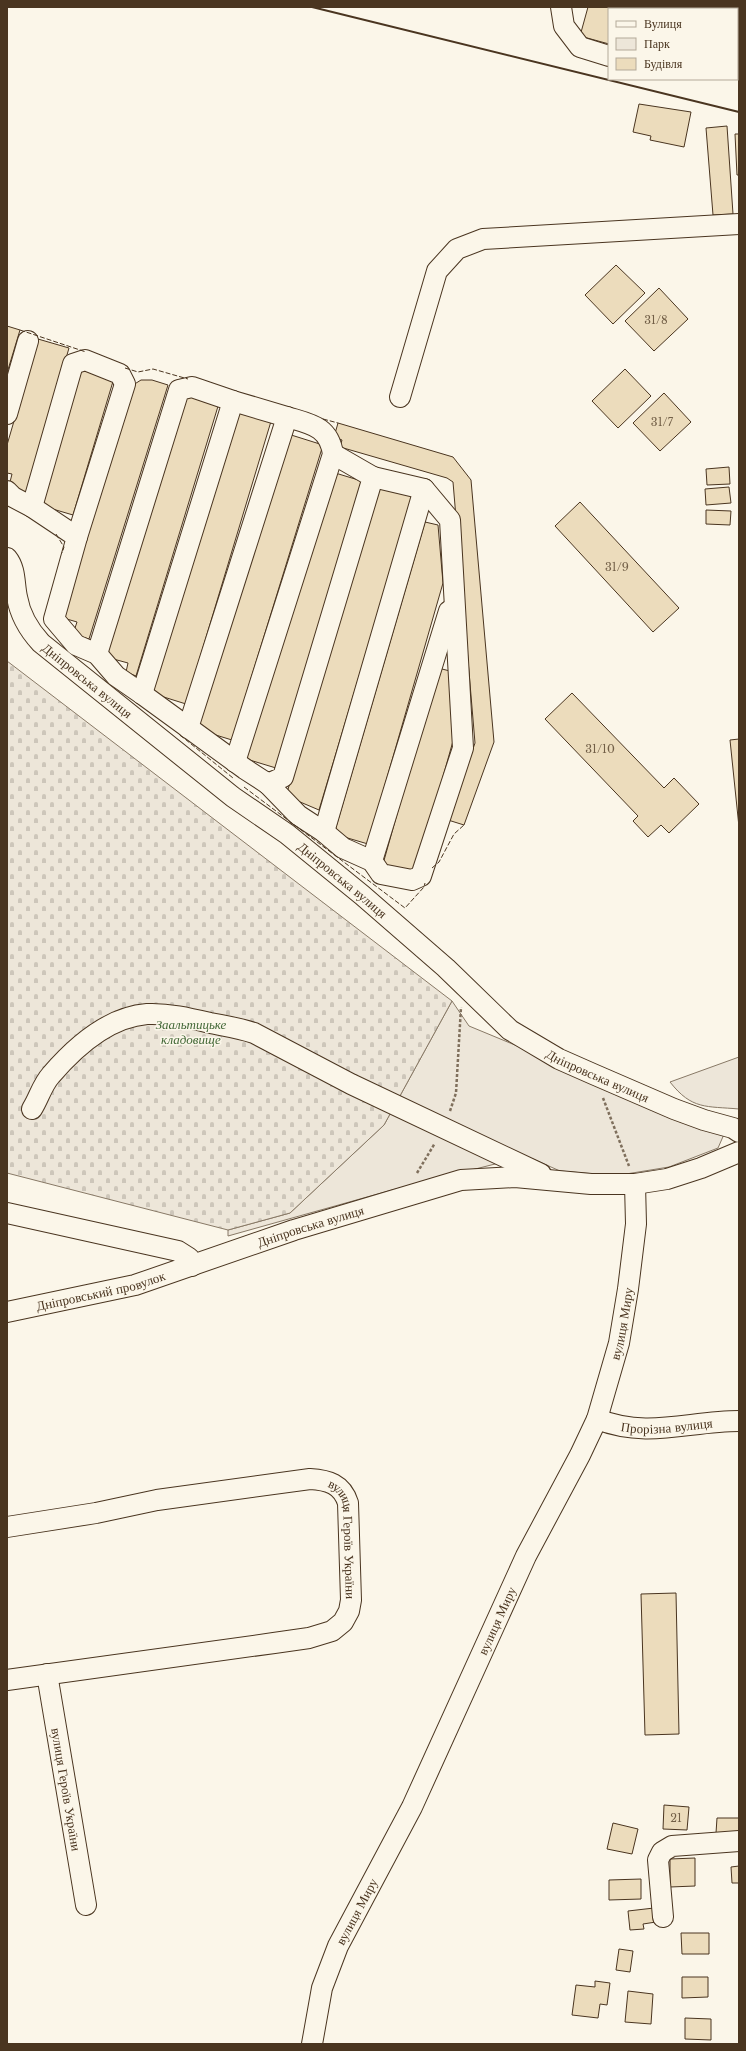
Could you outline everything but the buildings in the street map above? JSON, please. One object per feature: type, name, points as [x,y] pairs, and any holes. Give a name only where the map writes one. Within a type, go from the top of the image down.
[{"type":"street","points":[[561,7],[564,26],[580,47],[608,56]]},
{"type":"street","points":[[400,398],[437,271],[457,249],[483,239],[739,224]]},
{"type":"street","points":[[7,414],[28,341]]},
{"type":"street","points":[[32,507],[73,364],[84,360],[120,374],[125,384],[77,536],[54,619],[76,644],[97,654],[116,676],[240,766],[268,784],[298,815],[324,832],[343,848],[372,861],[380,874],[412,880],[421,876],[462,748],[450,520],[424,489],[373,477],[333,454]]},
{"type":"street","points":[[97,654],[179,390],[192,387],[318,427],[332,443],[333,454],[240,766],[233,797]]},
{"type":"street","points":[[142,694],[233,401]]},
{"type":"street","points":[[188,728],[287,417]]},
{"type":"street","points":[[268,784],[283,777],[373,477]]},
{"type":"street","points":[[324,832],[424,489]]},
{"type":"street","points":[[7,491],[13,497],[32,507],[77,536]]},
{"type":"street","name":"Дніпровська вулиця","points":[[7,558],[13,569],[17,598],[21,612],[26,624],[41,643],[233,797],[312,854],[423,947],[498,1020],[520,1038],[593,1074],[674,1109],[704,1120],[733,1128],[739,1132]]},
{"type":"street","points":[[372,861],[453,599]]},
{"type":"street","points":[[32,1109],[51,1075],[83,1044],[101,1030],[129,1018],[146,1014],[172,1015],[241,1028],[254,1033],[352,1084],[553,1180]]},
{"type":"street","name":"Дніпровська вулиця","points":[[192,1266],[294,1230],[461,1180],[499,1176],[616,1185],[635,1184],[666,1179],[701,1168],[739,1152]]},
{"type":"street","name":"вулиця Миру","points":[[312,2044],[322,1988],[338,1946],[412,1807],[484,1652],[523,1563],[580,1455],[597,1419],[619,1342],[628,1289],[636,1224],[635,1184]]},
{"type":"street","points":[[7,1213],[178,1251],[189,1258],[192,1266]]},
{"type":"street","name":"Дніпровський провулок","points":[[7,1312],[135,1285],[192,1266]]},
{"type":"street","name":"Прорізна вулиця","points":[[597,1419],[614,1426],[643,1430],[739,1421]]},
{"type":"street","name":"вулиця Героїв України","points":[[7,1527],[81,1516],[157,1500],[310,1479],[331,1483],[345,1495],[348,1503],[351,1600],[349,1611],[343,1622],[332,1631],[309,1638],[7,1680]]},
{"type":"street","name":"вулиця Героїв України","points":[[47,1674],[86,1905]]},
{"type":"street","points":[[663,1917],[658,1860],[662,1852],[672,1846],[739,1840]]},
{"type":"path","points":[[400,1198],[423,1165],[444,1128],[456,1093],[461,983]]},
{"type":"path","points":[[593,1074],[623,1146],[635,1184]]},
{"type":"green space","name":"Заальтицьке кладовище","points":[[7,661],[452,1001],[384,1125],[290,1213],[228,1230],[7,1173]]},
{"type":"green space","points":[[452,1001],[469,1026],[725,1132],[718,1148],[669,1167],[626,1174],[596,1174],[560,1171],[533,1159],[503,1162],[392,1190],[228,1236],[228,1230],[290,1213],[384,1125]]},
{"type":"green space","points":[[739,1057],[739,1109],[700,1105],[685,1098],[670,1082]]},
{"type":"fence","points":[[20,330],[86,352]]},
{"type":"fence","points":[[125,368],[138,372],[153,369],[188,379]]},
{"type":"fence","points":[[323,419],[338,423]]},
{"type":"fence","points":[[56,534],[64,547],[62,553]]},
{"type":"fence","points":[[180,735],[233,778]]},
{"type":"fence","points":[[244,787],[405,908],[424,887],[425,883]]},
{"type":"fence","points":[[432,868],[439,862],[454,834],[464,825]]},
{"type":"wall","points":[[312,7],[608,80]]},
{"type":"wall","points":[[609,80],[739,112]]}]
